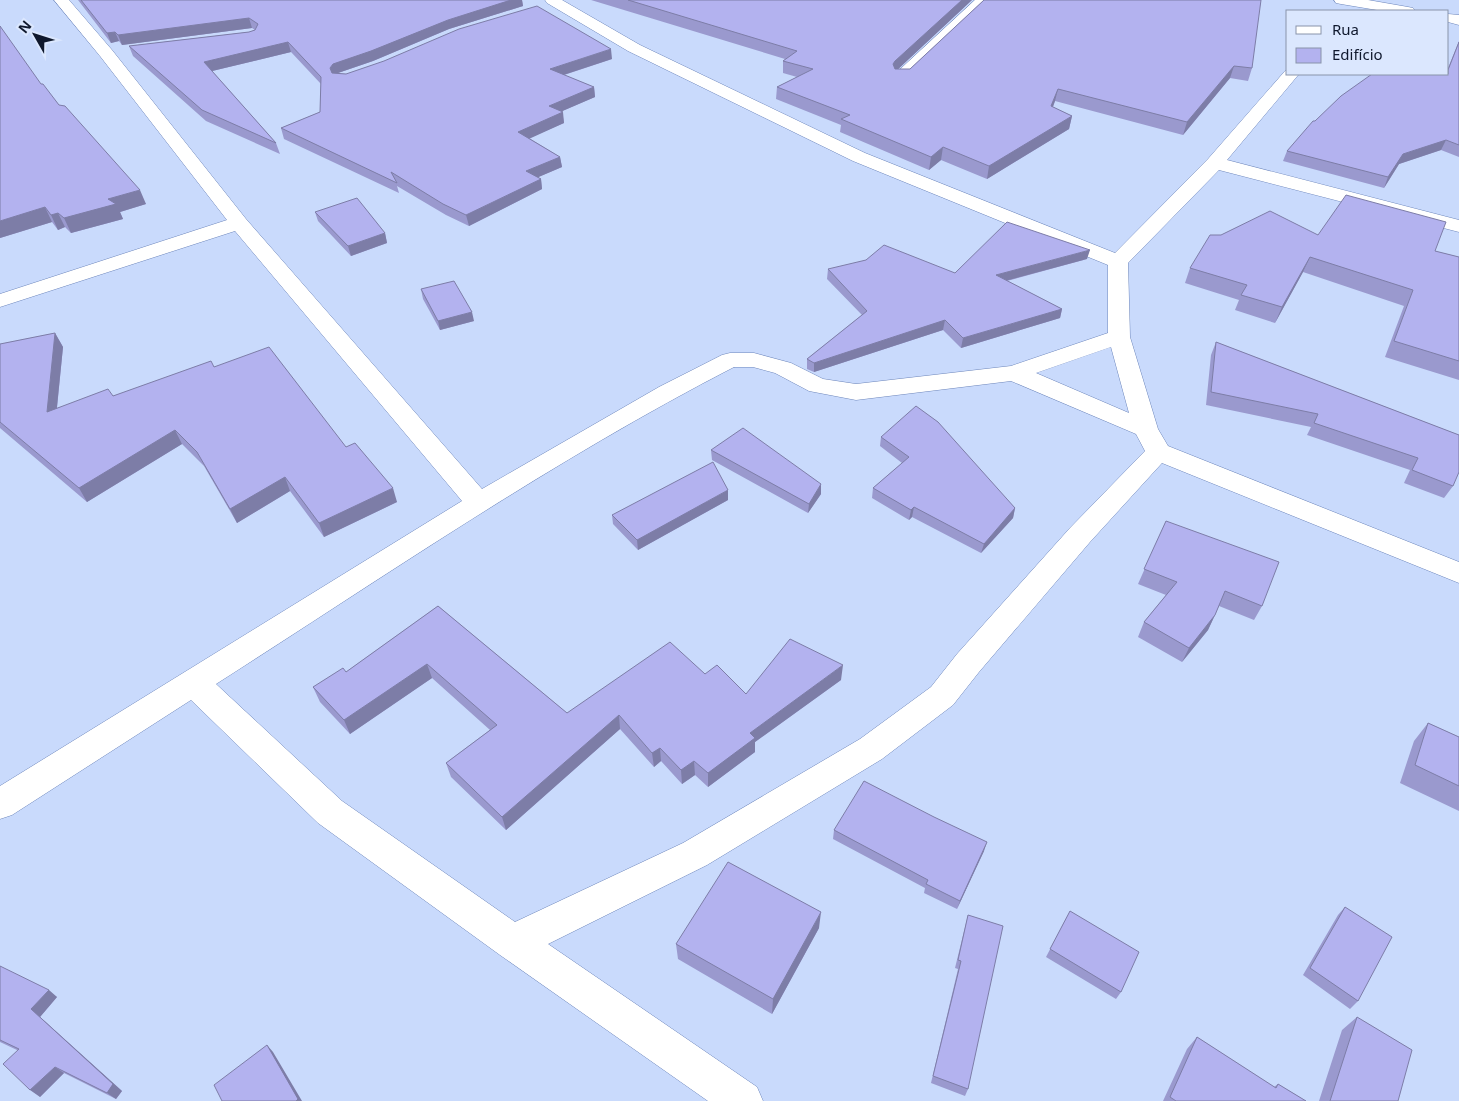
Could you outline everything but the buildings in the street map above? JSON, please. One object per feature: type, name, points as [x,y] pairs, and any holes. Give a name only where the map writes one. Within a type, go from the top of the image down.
[{"type":"street","points":[[62,0],[115,52],[239,223],[479,503]]},
{"type":"street","points":[[901,77],[984,0]]},
{"type":"street","points":[[1347,3],[1400,10]]},
{"type":"street","points":[[549,4],[634,48],[859,157],[1118,262]]},
{"type":"street","points":[[1152,440],[1120,337],[1118,262],[1215,163],[1290,75]]},
{"type":"street","points":[[1215,163],[1459,226]]},
{"type":"street","points":[[0,301],[239,223]]},
{"type":"street","points":[[0,804],[479,503],[666,392],[730,360],[754,360],[783,368],[817,386],[856,392],[1014,373],[1120,337]]},
{"type":"street","points":[[1014,373],[1152,440],[1459,573]]},
{"type":"street","points":[[513,942],[696,854],[872,749],[942,696],[968,663],[1080,535],[1152,440]]},
{"type":"street","points":[[193,682],[330,812],[513,942],[743,1101]]}]
